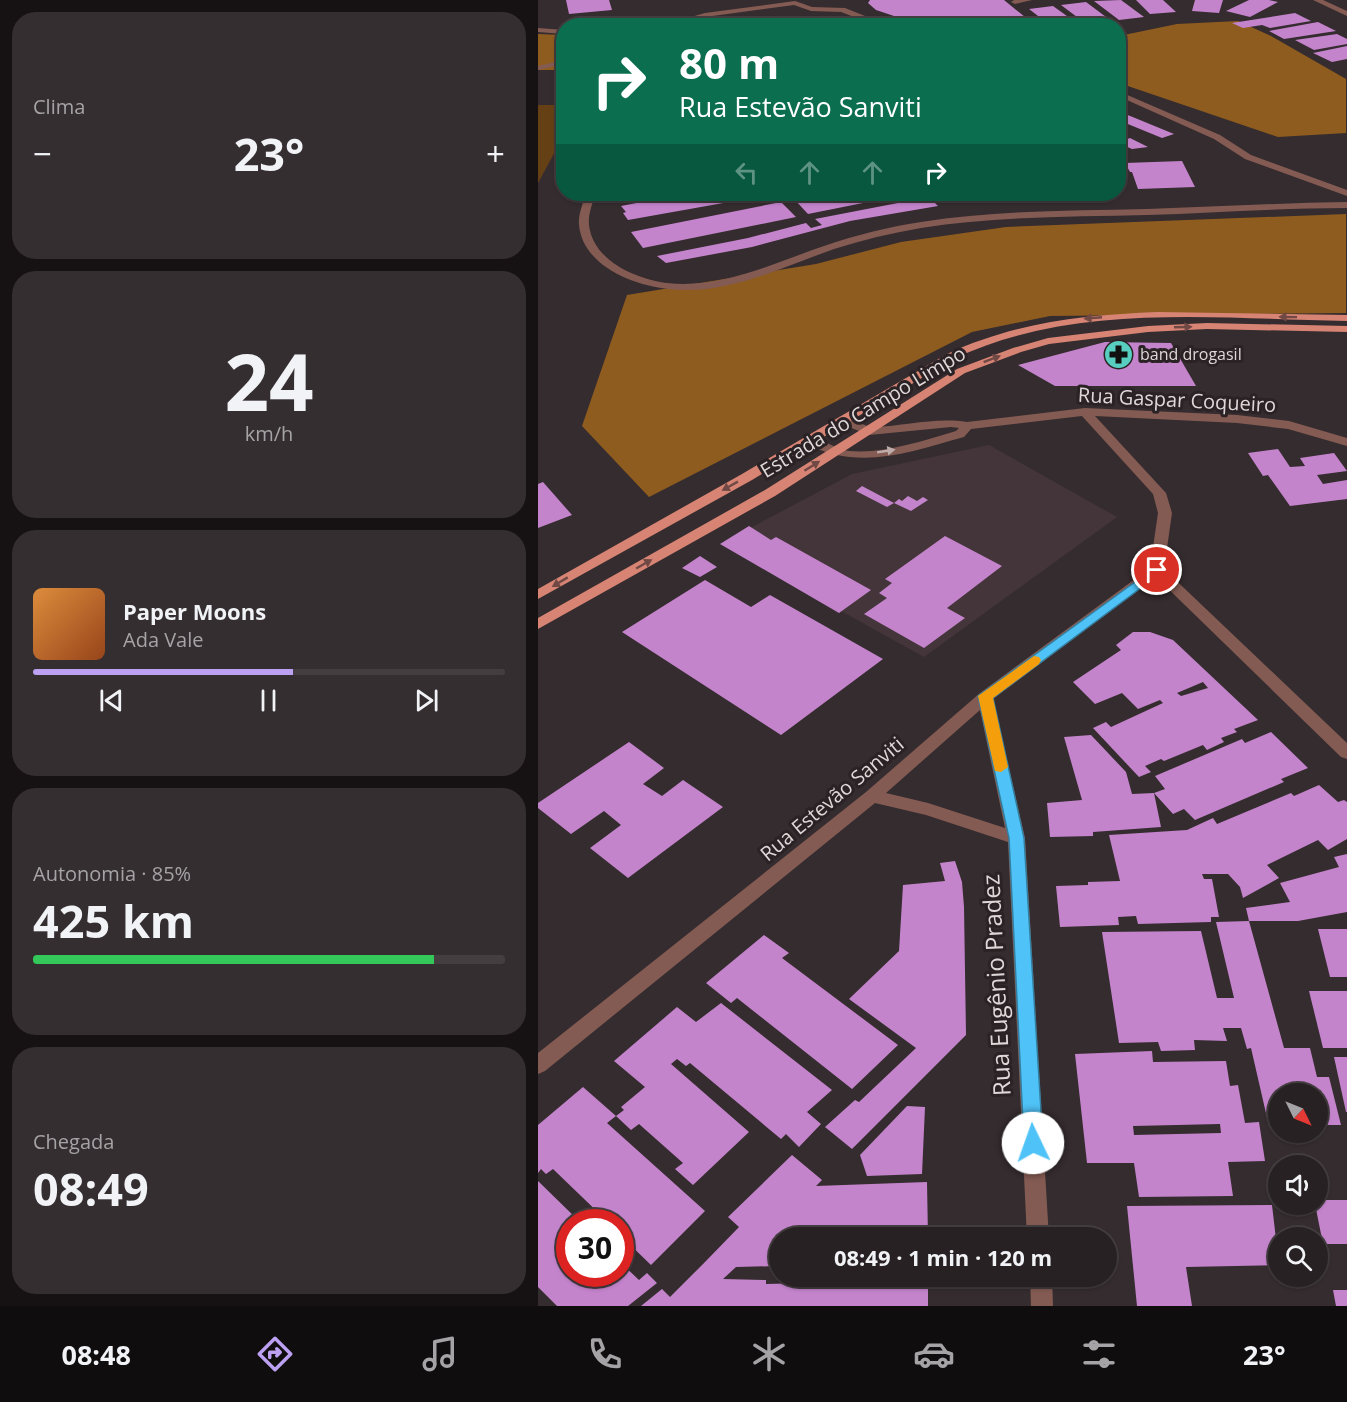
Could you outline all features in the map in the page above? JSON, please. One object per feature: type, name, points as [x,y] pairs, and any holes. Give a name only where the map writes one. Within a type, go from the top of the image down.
[{"type":"main road","name":"Estrada do Campo Limpo","points":[[538,596],[950,356],[1007,334],[1060,322],[1158,315],[1346,318]]},
{"type":"main road","name":"Estrada do Campo Limpo","points":[[538,624],[770,493],[961,371],[1048,340],[1148,329],[1207,326],[1346,330]]},
{"type":"street","points":[[1015,2],[1028,0]]},
{"type":"street","points":[[1317,0],[1346,14]]},
{"type":"street","points":[[693,18],[797,2],[811,9],[842,10],[864,18]]},
{"type":"street","points":[[842,10],[852,2]]},
{"type":"street","points":[[538,30],[556,31]]},
{"type":"street","points":[[538,68],[556,64]]},
{"type":"street","points":[[1126,97],[1217,137],[1248,157],[1346,193]]},
{"type":"street","points":[[588,201],[585,229],[593,247],[607,262],[632,277],[684,288],[726,282],[852,240],[948,221],[1224,207],[1346,205]]},
{"type":"street","points":[[1085,412],[1159,493],[1165,513],[1157,570],[1346,753]]},
{"type":"street","name":"Rua Gaspar Coqueiro","points":[[842,420],[869,431],[951,423],[967,426],[1085,412],[1237,418],[1289,425],[1346,442]]},
{"type":"street","name":"Rua Gaspar Coqueiro","points":[[809,440],[835,452],[856,454],[891,451],[960,434],[967,426]]},
{"type":"street","name":"Rua Estevão Sanviti","points":[[538,1065],[872,796],[985,696],[1157,570]]},
{"type":"street","name":"Rua Eugênio Pradez","points":[[985,696],[1016,838],[1037,1227]]},
{"type":"street","points":[[872,796],[928,809],[1016,838]]},
{"type":"street","points":[[1041,1287],[1042,1306]]},
{"type":"shaded area","points":[[1238,21],[1271,36],[1346,79],[1346,133],[1278,137],[1126,85],[1126,35],[1177,24]]},
{"type":"shaded area","points":[[538,34],[556,35],[556,70],[538,70]]},
{"type":"shaded area","points":[[538,105],[556,105],[556,150],[538,183]]},
{"type":"shaded area","points":[[1346,214],[1346,313],[1050,316],[972,332],[649,497],[582,426],[627,295],[816,264],[901,242],[1006,227]]},
{"type":"shaded area","points":[[989,445],[1117,517],[924,657],[720,544],[852,474]]},
{"type":"building","points":[[566,0],[609,0],[612,10],[569,14]]},
{"type":"building","points":[[870,0],[1004,0],[1026,18],[900,18],[876,10],[868,3]]},
{"type":"building","points":[[1121,0],[1144,17],[1116,18],[1094,1]]},
{"type":"building","points":[[1136,0],[1163,0],[1176,12],[1150,14]]},
{"type":"building","points":[[1195,0],[1223,0],[1219,13],[1192,11]]},
{"type":"building","points":[[1249,0],[1278,2],[1250,17],[1226,11]]},
{"type":"building","points":[[1086,2],[1107,18],[1078,18],[1061,5]]},
{"type":"building","points":[[1053,6],[1070,18],[1041,18],[1029,9]]},
{"type":"building","points":[[1295,13],[1311,21],[1270,28],[1262,25],[1243,28],[1232,23]]},
{"type":"building","points":[[1318,22],[1336,31],[1284,39],[1269,31]]},
{"type":"building","points":[[1337,34],[1347,39],[1347,44],[1314,50],[1295,40]]},
{"type":"building","points":[[1347,46],[1347,59],[1332,62],[1313,53]]},
{"type":"building","points":[[1126,114],[1174,134],[1162,138],[1126,123]]},
{"type":"building","points":[[1130,138],[1148,147],[1132,149],[1126,146],[1126,140]]},
{"type":"building","points":[[1182,161],[1195,187],[1138,189],[1126,163]]},
{"type":"building","points":[[647,201],[734,201],[628,220],[621,206]]},
{"type":"building","points":[[796,201],[873,201],[808,214]]},
{"type":"building","points":[[908,201],[933,201],[938,206],[850,221],[752,247],[666,263],[657,256],[748,238],[806,223],[811,228],[822,225],[815,219]]},
{"type":"building","points":[[781,202],[796,217],[643,248],[631,232]]},
{"type":"building","name":"band drogasil","points":[[1105,342],[1171,343],[1196,386],[1055,386],[1018,365]]},
{"type":"building","points":[[1278,449],[1290,467],[1305,466],[1300,458],[1334,453],[1347,471],[1317,475],[1323,484],[1347,480],[1347,499],[1290,506],[1268,475],[1263,476],[1248,453]]},
{"type":"building","points":[[543,482],[572,515],[538,528],[538,484]]},
{"type":"building","points":[[862,486],[894,503],[887,507],[856,491]]},
{"type":"building","points":[[908,496],[917,501],[923,497],[928,500],[911,511],[894,503]]},
{"type":"building","points":[[749,526],[771,540],[776,537],[871,590],[839,613],[720,544]]},
{"type":"building","points":[[945,536],[1002,566],[947,608],[965,618],[924,648],[864,614],[887,598],[879,593],[892,583],[885,579]]},
{"type":"building","points":[[700,556],[717,567],[700,577],[682,568]]},
{"type":"building","points":[[705,580],[751,607],[770,595],[883,659],[781,735],[622,632]]},
{"type":"building","points":[[1133,632],[1150,632],[1173,640],[1258,720],[1234,729],[1237,732],[1221,738],[1224,742],[1207,750],[1203,745],[1145,766],[1151,772],[1139,777],[1093,728],[1106,722],[1111,727],[1163,703],[1160,700],[1138,709],[1122,693],[1095,704],[1073,682],[1121,650],[1116,645]],"holes":[[[1203,682],[1208,688],[1181,696],[1177,693]]]},
{"type":"building","points":[[1271,732],[1308,768],[1281,779],[1284,782],[1195,820],[1184,809],[1173,814],[1154,793],[1165,789],[1155,776],[1242,739],[1245,743]]},
{"type":"building","points":[[1091,735],[1126,772],[1132,794],[1154,793],[1161,827],[1093,832],[1093,836],[1050,837],[1047,803],[1082,800],[1064,737]]},
{"type":"building","points":[[629,742],[664,768],[643,784],[662,796],[683,780],[723,807],[628,878],[590,848],[621,825],[604,811],[571,834],[538,808],[538,803]]},
{"type":"building","points":[[1319,785],[1338,802],[1344,800],[1347,802],[1347,839],[1328,850],[1318,840],[1267,865],[1279,878],[1243,898],[1240,887],[1228,874],[1202,874],[1204,879],[1212,879],[1219,917],[1211,917],[1211,922],[1138,924],[1136,916],[1118,917],[1119,925],[1060,927],[1056,886],[1120,881],[1109,835],[1187,830],[1213,818],[1217,824],[1291,793],[1294,796]]},
{"type":"building","points":[[1347,854],[1347,912],[1298,921],[1249,921],[1246,908],[1290,902],[1280,883],[1339,867],[1334,857]]},
{"type":"building","points":[[955,861],[962,882],[964,907],[966,1035],[852,1149],[825,1127],[855,1100],[859,1102],[916,1048],[849,999],[899,951],[903,885],[945,881],[940,863]]},
{"type":"building","points":[[1249,921],[1284,1048],[1310,1048],[1317,1077],[1329,1077],[1341,1125],[1328,1125],[1328,1083],[1268,1083],[1268,1122],[1251,1048],[1247,1049],[1241,1028],[1223,1028],[1227,1041],[1194,1040],[1195,1050],[1161,1051],[1158,1042],[1119,1043],[1102,932],[1201,931],[1217,998],[1234,998],[1216,922]]},
{"type":"building","points":[[1318,929],[1347,929],[1347,977],[1330,977]]},
{"type":"building","points":[[764,935],[789,953],[782,958],[898,1045],[852,1089],[737,998],[731,1003],[706,983]]},
{"type":"building","points":[[1309,991],[1347,991],[1347,1048],[1323,1048]]},
{"type":"building","points":[[721,1003],[832,1090],[807,1112],[821,1124],[799,1147],[786,1134],[781,1139],[690,1063],[686,1066],[677,1059],[671,1064],[749,1132],[693,1185],[675,1169],[683,1163],[639,1124],[631,1130],[616,1116],[624,1110],[621,1107],[645,1087],[614,1061],[677,1007],[696,1022]]},
{"type":"building","points":[[1152,1051],[1153,1062],[1226,1061],[1230,1086],[1238,1085],[1245,1123],[1259,1122],[1265,1161],[1228,1162],[1233,1196],[1139,1197],[1134,1163],[1087,1163],[1075,1054]],"holes":[[[1220,1124],[1221,1133],[1134,1135],[1133,1126]]]},
{"type":"building","points":[[1334,1057],[1347,1057],[1347,1112],[1346,1112]]},
{"type":"building","points":[[583,1087],[616,1116],[607,1123],[705,1211],[651,1265],[634,1249],[634,1209],[595,1209],[553,1169],[546,1174],[541,1169],[538,1173],[538,1125]]},
{"type":"building","points":[[907,1106],[925,1107],[922,1174],[867,1176],[860,1155]]},
{"type":"building","points":[[792,1155],[822,1180],[816,1186],[927,1182],[928,1227],[769,1227],[769,1266],[736,1267],[723,1279],[766,1280],[769,1287],[928,1287],[928,1306],[641,1306],[662,1289],[670,1297],[705,1262],[739,1227],[728,1217]]},
{"type":"building","points":[[538,1181],[567,1209],[556,1209],[556,1287],[634,1287],[634,1275],[639,1280],[647,1273],[657,1283],[628,1306],[557,1306],[538,1287]]},
{"type":"building","points":[[1328,1200],[1347,1200],[1347,1244],[1328,1244],[1328,1227],[1320,1227],[1317,1215],[1328,1215]]},
{"type":"building","points":[[1268,1205],[1268,1215],[1273,1215],[1275,1227],[1268,1227],[1268,1265],[1186,1267],[1192,1306],[1137,1306],[1127,1206]]},
{"type":"building","points":[[1333,1290],[1347,1290],[1347,1306],[1336,1306]]},
{"type":"slow traffic","points":[[1001,767],[985,696],[1034,660]]},
{"type":"place","name":"band drogasil","points":[[1119,354]]},
{"type":"route","points":[[1033,1143],[1016,838],[985,696],[1157,570]]}]
